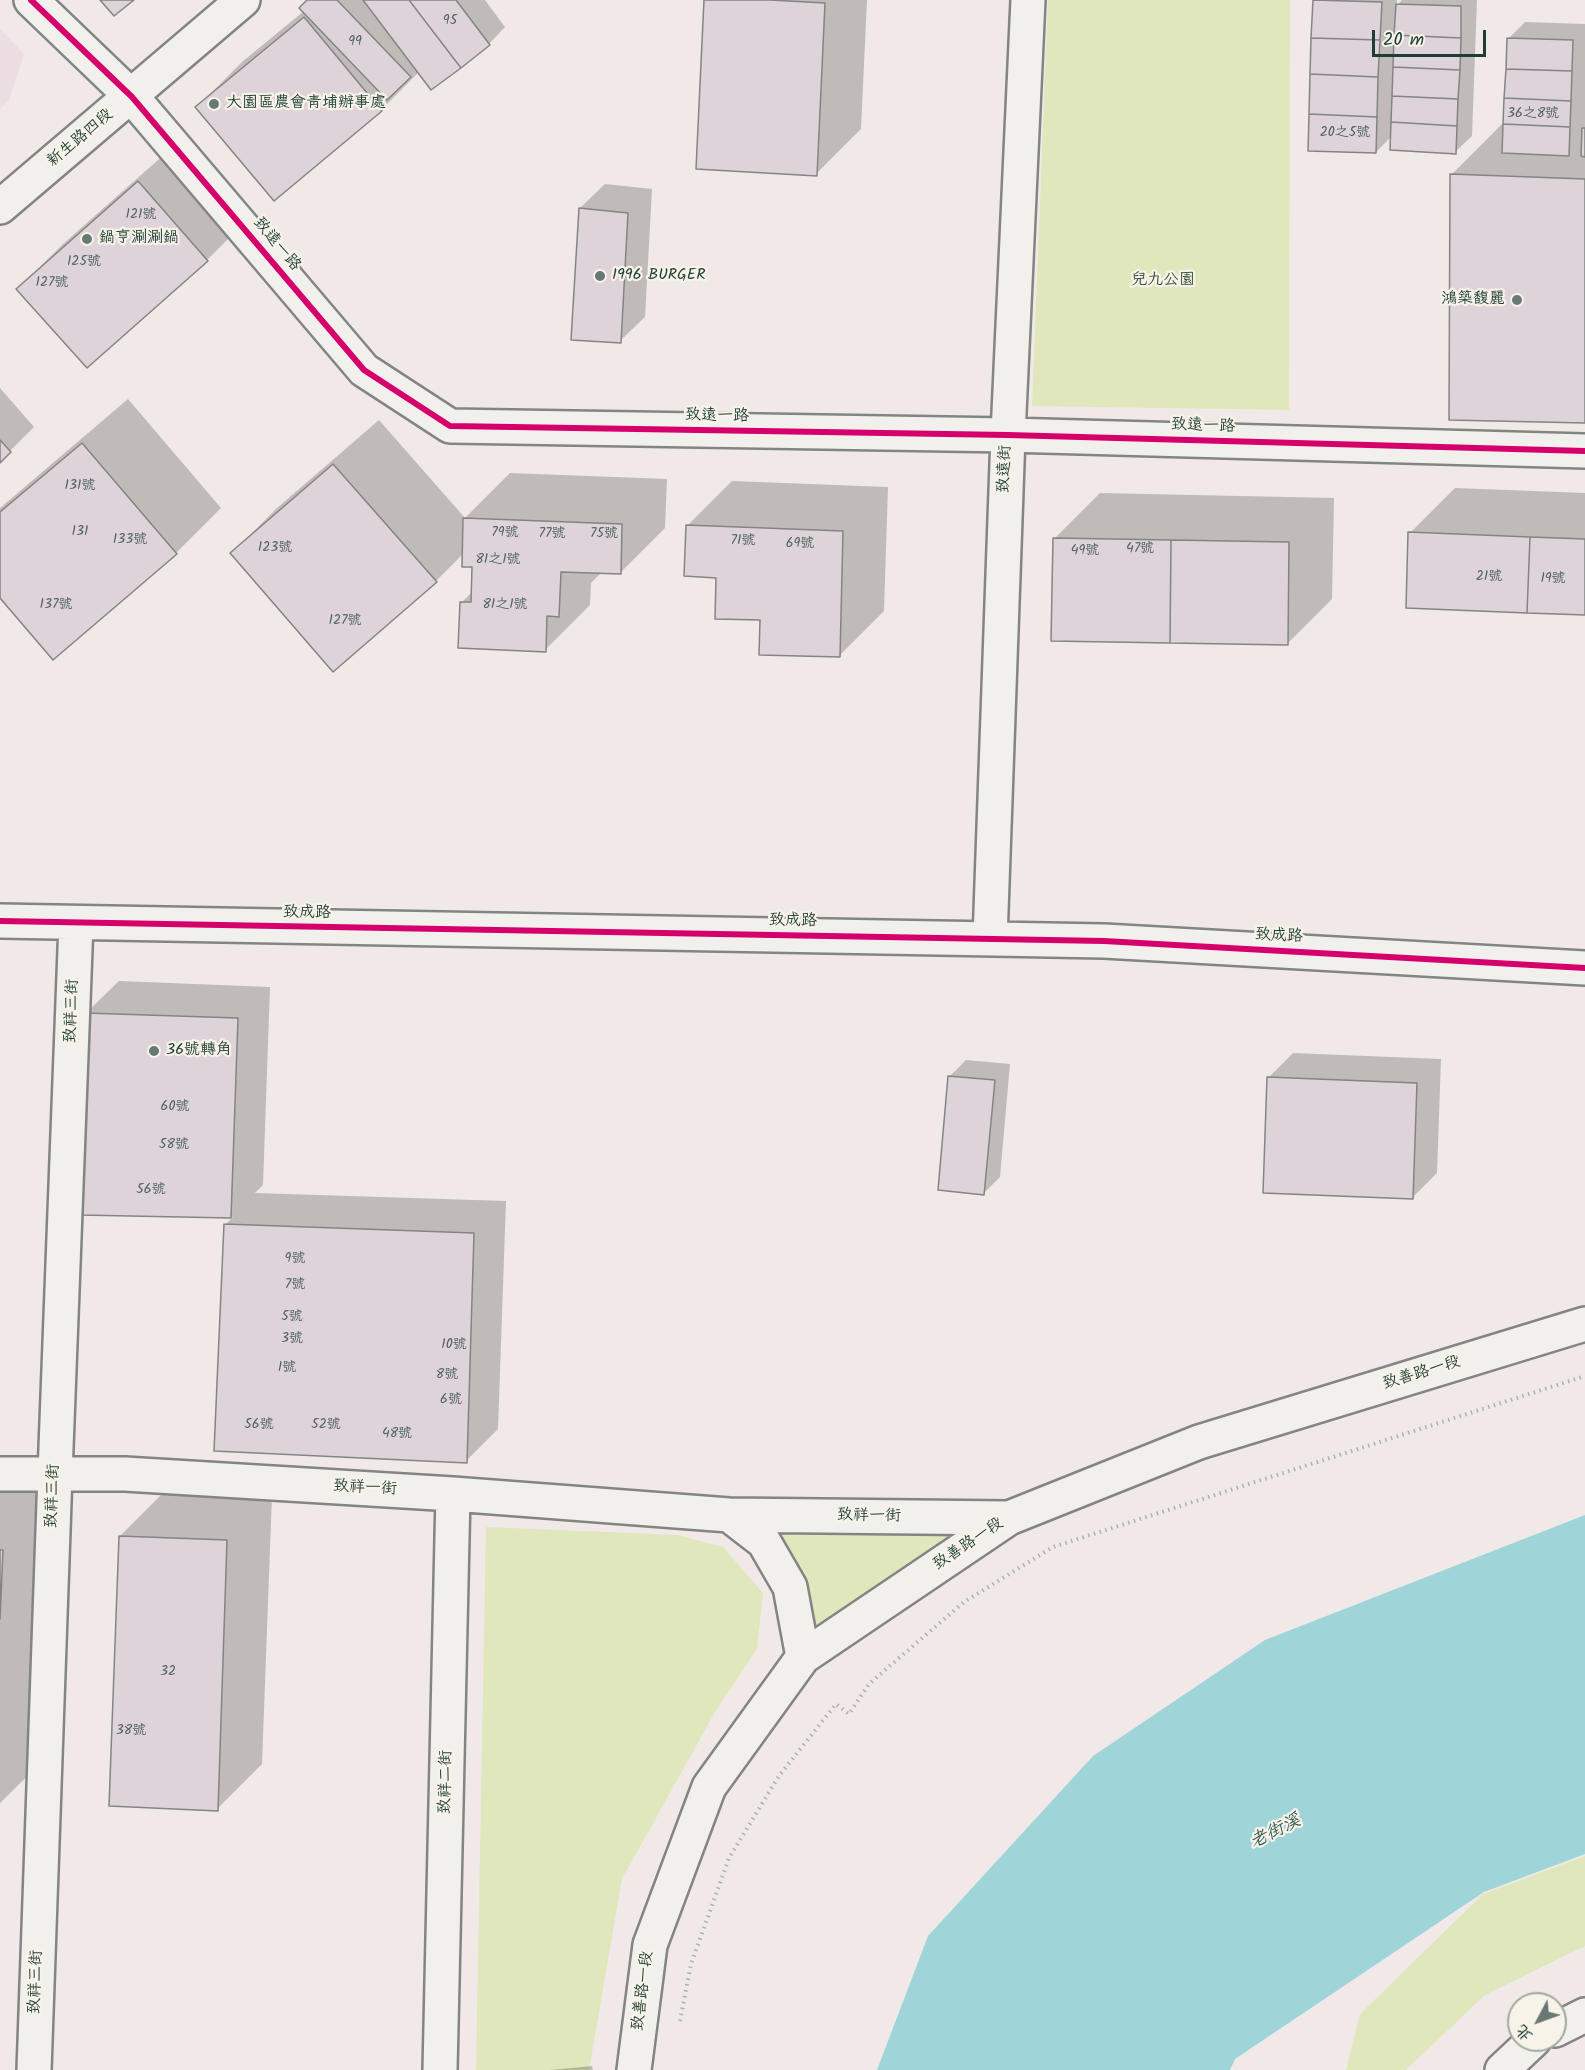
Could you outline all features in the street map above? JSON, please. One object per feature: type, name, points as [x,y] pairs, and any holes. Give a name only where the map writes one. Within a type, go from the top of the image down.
[{"type":"street","name":"致遠一路","points":[[31,0],[132,97],[364,370],[450,426],[1008,435],[1585,451]]},
{"type":"street","name":"新生路四段","points":[[0,207],[132,97],[243,0]]},
{"type":"street","name":"致遠街","points":[[990,939],[1008,435],[1028,0]]},
{"type":"street","name":"致成路","points":[[0,921],[1104,941],[1585,968]]},
{"type":"street","name":"致祥三街","points":[[34,2070],[76,923]]},
{"type":"street","name":"致善路一段","points":[[634,2070],[650,1945],[709,1787],[803,1657],[1009,1518],[1199,1442],[1585,1324]]},
{"type":"street","name":"致祥一街","points":[[0,1474],[125,1474],[453,1494],[729,1515],[1009,1518]]},
{"type":"street","name":"致祥二街","points":[[440,2070],[453,1494]]},
{"type":"street","points":[[729,1515],[764,1542],[790,1587],[803,1657]]},
{"type":"street","points":[[1567,2024],[1585,2015]]},
{"type":"street","points":[[1502,2070],[1521,2052]]},
{"type":"path","points":[[679,2023],[691,1964],[729,1858],[779,1776],[836,1704],[849,1714],[869,1684],[964,1602],[1053,1547],[1585,1376]]},
{"type":"shaded area","points":[[0,29],[24,54],[9,100],[0,109]]},
{"type":"green space","name":"兒九公園","points":[[1048,0],[1290,0],[1289,410],[1032,406]]},
{"type":"green space","points":[[729,1515],[1009,1518],[803,1657],[790,1587]]},
{"type":"green space","points":[[486,1527],[678,1535],[723,1547],[763,1593],[757,1649],[714,1714],[622,1879],[589,2070],[476,2070]]},
{"type":"green space","points":[[1585,1856],[1585,1946],[1485,1995],[1406,2070],[1346,2070],[1360,2014],[1483,1894]]},
{"type":"water","name":"老街溪","points":[[1585,1515],[1585,1854],[1484,1892],[1235,2059],[1230,2070],[877,2070],[928,1936],[1093,1756],[1265,1640]]},
{"type":"building","points":[[100,0],[134,0],[114,16]]},
{"type":"building","points":[[307,0],[337,0],[411,77],[387,100],[299,8]]},
{"type":"building","points":[[363,0],[409,0],[461,68],[431,90]]},
{"type":"building","points":[[409,0],[456,0],[490,45],[461,68]]},
{"type":"building","points":[[704,0],[825,3],[817,176],[696,169]]},
{"type":"building","points":[[1313,0],[1382,2],[1380,40],[1311,38]]},
{"type":"building","points":[[1396,4],[1461,6],[1461,38],[1394,35]]},
{"type":"building","points":[[304,17],[382,111],[274,201],[195,107]]},
{"type":"building","points":[[1394,35],[1461,38],[1460,70],[1393,67]]},
{"type":"building","points":[[1311,38],[1380,40],[1378,77],[1310,74]]},
{"type":"building","points":[[1507,38],[1573,40],[1572,71],[1506,69]]},
{"type":"building","points":[[1393,67],[1460,70],[1458,99],[1392,96]]},
{"type":"building","points":[[1506,69],[1572,71],[1571,101],[1504,98]]},
{"type":"building","points":[[1310,74],[1378,77],[1377,117],[1309,114]]},
{"type":"building","points":[[1392,96],[1458,99],[1457,126],[1391,122]]},
{"type":"building","points":[[1504,98],[1571,101],[1570,127],[1503,124]]},
{"type":"building","points":[[1309,114],[1377,117],[1376,153],[1308,151]]},
{"type":"building","points":[[1391,122],[1457,126],[1456,154],[1390,150]]},
{"type":"building","points":[[1503,124],[1570,127],[1569,156],[1502,153]]},
{"type":"building","points":[[1582,128],[1585,128],[1585,157],[1581,156]]},
{"type":"building","name":"鴻築馥麗","points":[[1450,174],[1585,179],[1585,423],[1449,420]]},
{"type":"building","points":[[138,181],[208,261],[87,368],[16,289]]},
{"type":"building","name":"1996 BURGER","points":[[579,208],[628,213],[621,343],[571,340]]},
{"type":"building","points":[[0,440],[11,452],[0,463]]},
{"type":"building","points":[[82,443],[177,554],[53,660],[0,598],[0,512]]},
{"type":"building","points":[[333,464],[437,582],[333,672],[230,553]]},
{"type":"building","points":[[463,518],[622,524],[621,574],[561,572],[559,617],[547,616],[546,652],[458,648],[460,602],[471,602],[472,567],[462,567]]},
{"type":"building","points":[[686,525],[843,531],[840,657],[759,655],[760,620],[715,619],[716,578],[684,576]]},
{"type":"building","points":[[1408,532],[1530,537],[1527,613],[1406,608]]},
{"type":"building","points":[[1530,537],[1585,539],[1585,615],[1527,613]]},
{"type":"building","points":[[1053,538],[1171,540],[1170,643],[1051,641]]},
{"type":"building","points":[[1171,540],[1289,542],[1288,645],[1170,643]]},
{"type":"building","points":[[85,1013],[238,1018],[231,1218],[79,1215]]},
{"type":"building","points":[[948,1076],[995,1080],[984,1195],[938,1190]]},
{"type":"building","points":[[1267,1077],[1417,1083],[1413,1199],[1263,1193]]},
{"type":"building","points":[[224,1224],[474,1233],[467,1463],[214,1451]]},
{"type":"building","points":[[119,1536],[227,1540],[218,1811],[109,1806]]},
{"type":"building","points":[[0,1550],[3,1550],[0,1619]]},
{"type":"cycle path","points":[[31,0],[132,97],[364,370],[450,426],[1008,435],[1585,451]]},
{"type":"cycle path","points":[[0,921],[1104,941],[1585,968]]},
{"type":"place","name":"大園區農會青埔辦事處","points":[[214,104]]},
{"type":"place","name":"鍋亨涮涮鍋","points":[[87,239]]},
{"type":"place","name":"1996 BURGER","points":[[600,276]]},
{"type":"place","name":"鴻築馥麗","points":[[1517,300]]},
{"type":"place","name":"36號轉角","points":[[154,1051]]}]
